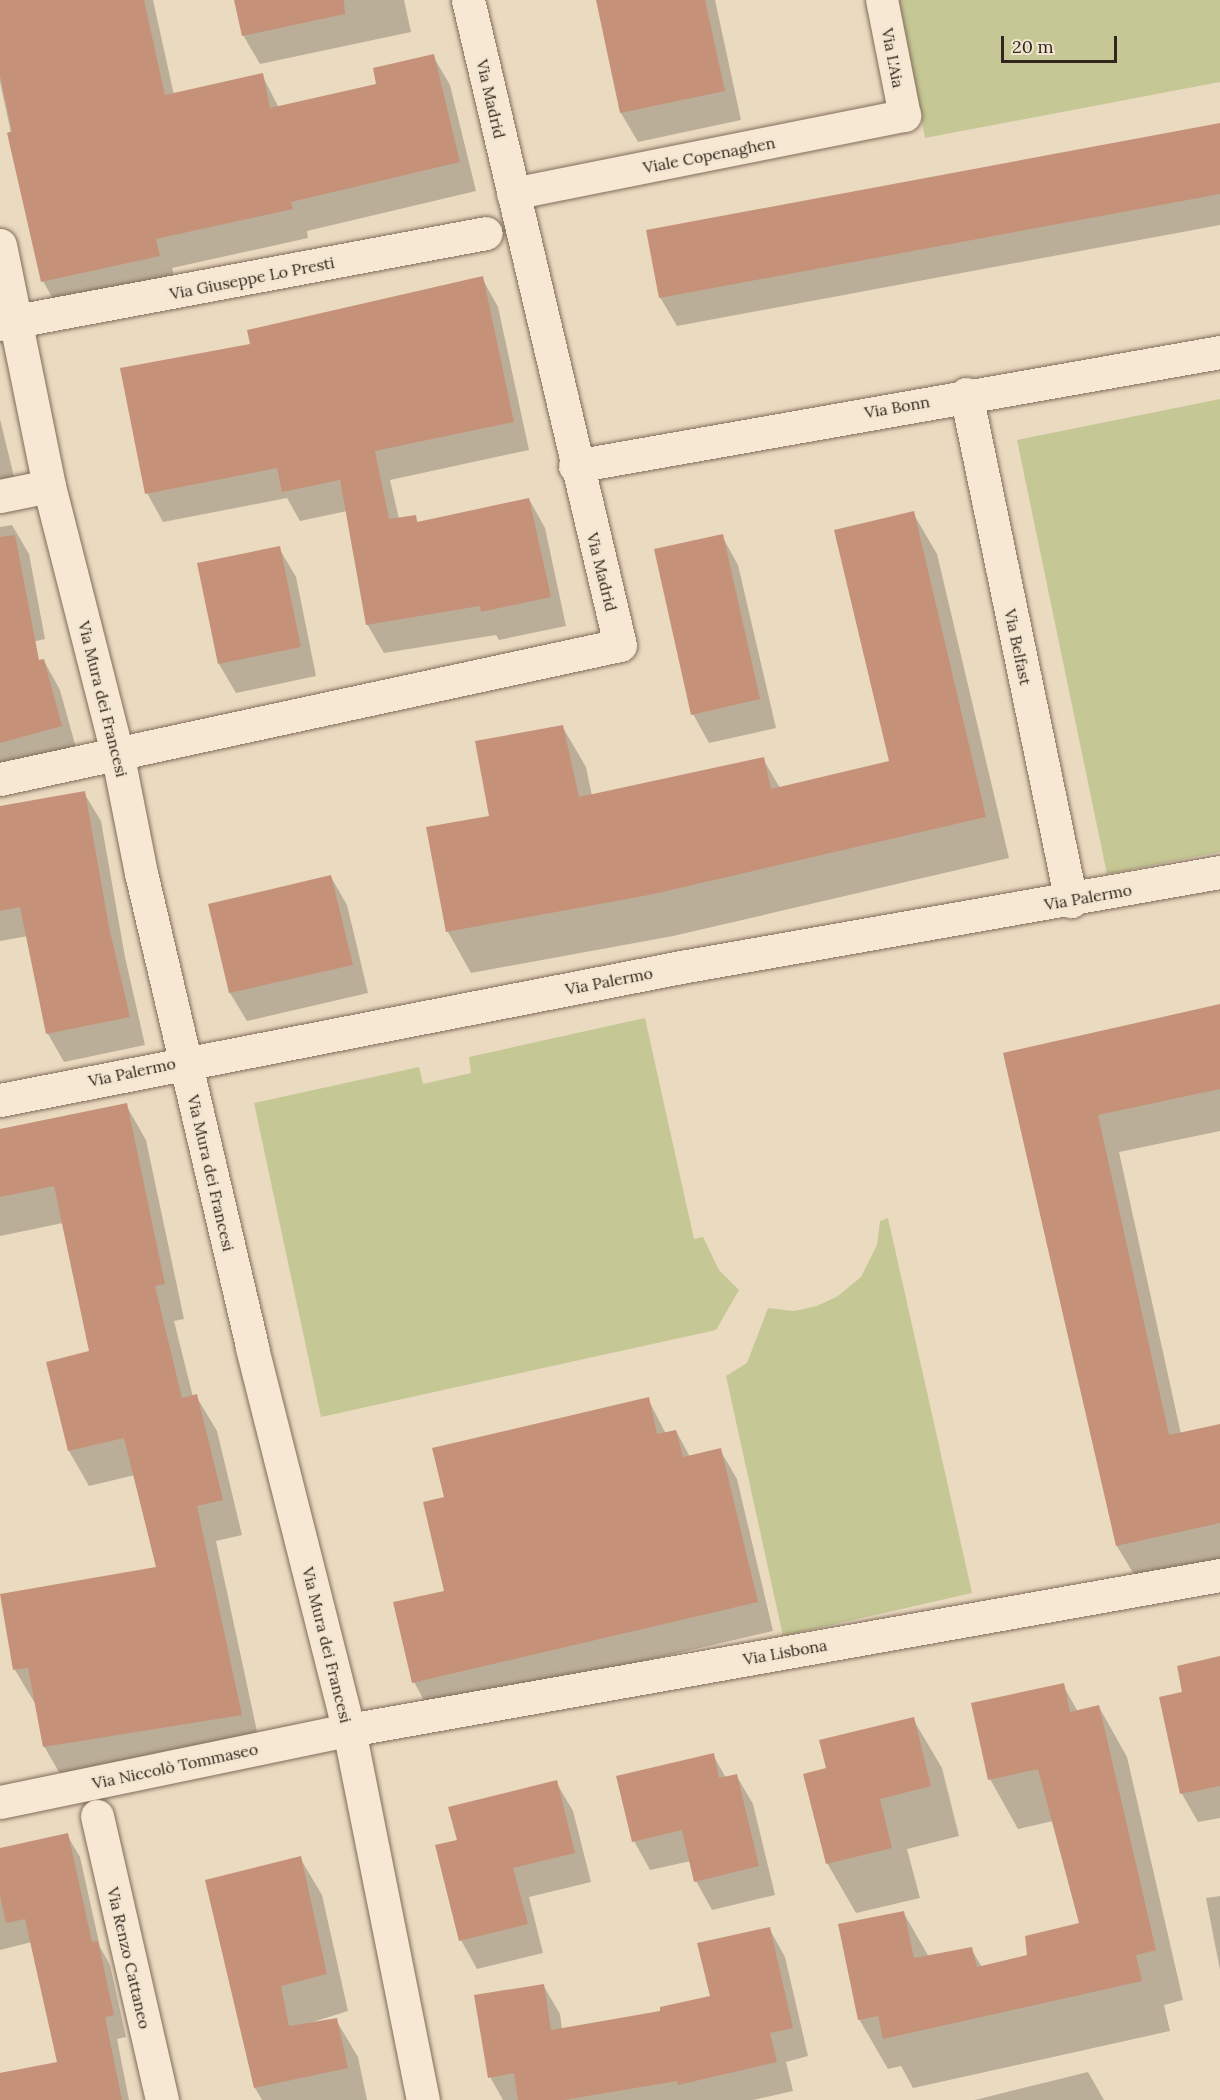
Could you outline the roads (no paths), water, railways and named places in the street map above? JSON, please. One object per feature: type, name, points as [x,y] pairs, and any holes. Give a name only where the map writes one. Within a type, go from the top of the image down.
[{"type":"street","name":"Via Madrid","points":[[117,752],[620,645],[575,466],[468,0]]},
{"type":"street","name":"Via L'Aia","points":[[882,0],[904,116]]},
{"type":"street","name":"Viale Copenaghen","points":[[513,194],[904,116]]},
{"type":"street","name":"Via Giuseppe Lo Presti","points":[[9,324],[486,233]]},
{"type":"street","name":"Via Mura dei Francesi","points":[[0,245],[9,324],[117,752],[185,1061],[252,1348],[349,1730],[423,2100]]},
{"type":"street","name":"Via Bonn","points":[[575,466],[966,394],[1220,352]]},
{"type":"street","name":"Via Belfast","points":[[966,394],[1071,900]]},
{"type":"street","points":[[0,496],[49,486]]},
{"type":"street","points":[[0,779],[117,752]]},
{"type":"street","name":"Via Palermo","points":[[0,1100],[185,1061],[681,967],[1220,872]]},
{"type":"street","name":"Via Lisbona","points":[[349,1730],[1220,1575]]},
{"type":"street","name":"Via Niccolò Tommaseo","points":[[0,1802],[349,1730]]},
{"type":"street","name":"Via Renzo Cattaneo","points":[[97,1816],[162,2100]]}]
